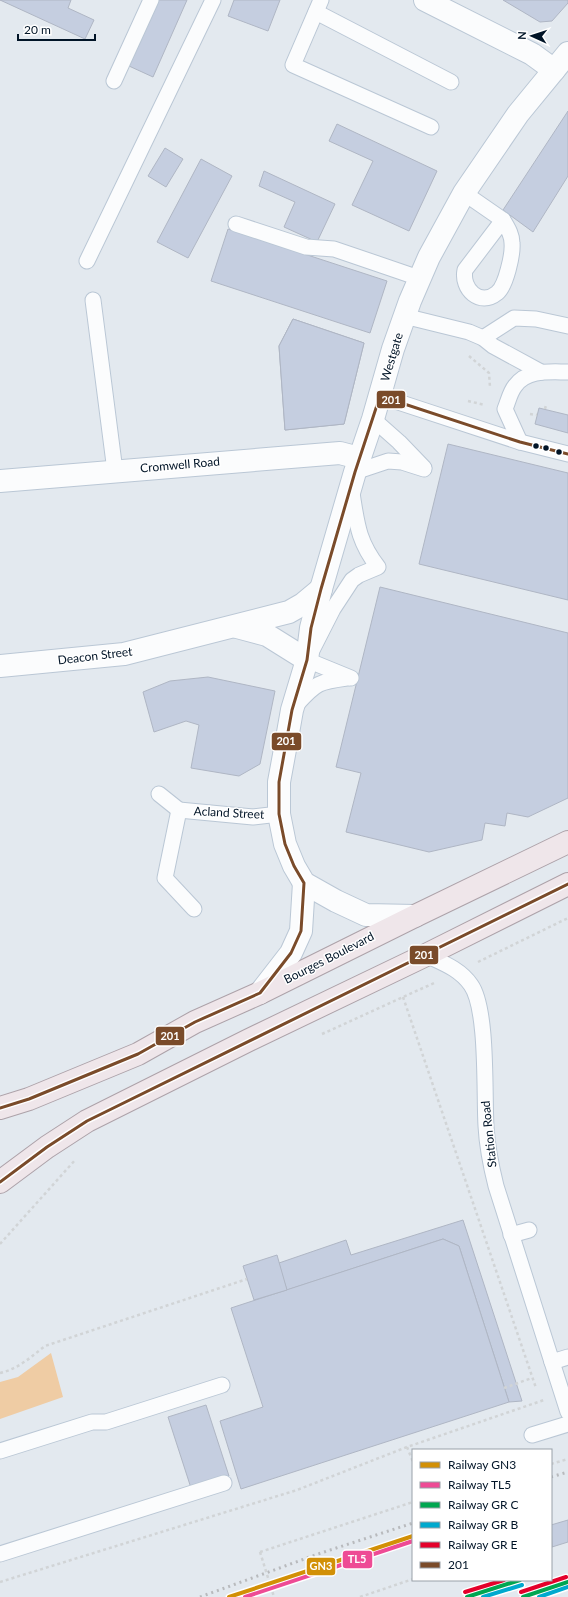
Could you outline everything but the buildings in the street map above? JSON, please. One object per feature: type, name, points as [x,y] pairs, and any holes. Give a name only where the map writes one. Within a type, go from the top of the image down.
[{"type":"main road","name":"Bourges Boulevard","points":[[0,1108],[28,1099],[138,1054],[195,1022],[260,993],[568,842]]},
{"type":"main road","points":[[0,1182],[47,1147],[87,1121],[568,884]]},
{"type":"street","points":[[425,0],[532,54],[554,70]]},
{"type":"street","name":"Westgate","points":[[304,883],[294,866],[285,844],[279,814],[279,782],[292,710],[307,660],[311,628],[321,588],[393,349],[419,278],[443,230],[464,193],[518,114],[568,53]]},
{"type":"street","name":"Cromwell Road","points":[[0,481],[340,453],[355,472]]},
{"type":"street","name":"Deacon Street","points":[[0,666],[124,654],[289,612],[303,604],[321,588]]},
{"type":"street","name":"Deacon Street","points":[[236,626],[267,634],[307,660]]},
{"type":"street","points":[[260,993],[291,953],[301,931],[304,883],[336,901],[366,915],[415,916]]},
{"type":"lane","points":[[114,80],[151,0]]},
{"type":"lane","points":[[87,261],[213,0]]},
{"type":"lane","points":[[431,127],[293,65],[319,6],[451,82]]},
{"type":"lane","points":[[464,193],[503,220],[509,230],[512,243],[510,260],[502,287],[492,296],[479,297],[468,290],[464,277],[465,270],[503,220]]},
{"type":"lane","points":[[236,224],[306,247],[334,249],[419,278]]},
{"type":"lane","points":[[93,300],[115,471]]},
{"type":"lane","points":[[404,316],[469,332],[483,338],[493,346],[541,372]]},
{"type":"lane","points":[[483,338],[514,318],[536,319],[568,326]]},
{"type":"lane","points":[[520,442],[505,409],[514,386],[524,377],[541,372],[568,372]]},
{"type":"lane","points":[[380,396],[520,442],[568,454]]},
{"type":"lane","points":[[292,710],[310,689],[323,681],[351,678],[307,660],[333,609],[352,580],[359,575],[378,567],[367,552],[357,528],[355,472],[388,461],[402,462],[424,469],[399,442],[373,419]]},
{"type":"lane","points":[[158,794],[179,810],[165,878],[194,909]]},
{"type":"lane","name":"Acland Street","points":[[179,810],[252,817],[279,814]]},
{"type":"lane","name":"Station Road","points":[[426,955],[458,971],[471,985],[478,999],[482,1026],[486,1127],[489,1157],[496,1186],[568,1412]]},
{"type":"lane","points":[[512,1235],[529,1230]]},
{"type":"lane","points":[[552,1362],[568,1357]]},
{"type":"lane","points":[[0,1451],[92,1422],[106,1422],[222,1385]]},
{"type":"lane","points":[[532,1435],[568,1424]]},
{"type":"lane","points":[[0,1554],[224,1483]]},
{"type":"path","points":[[468,356],[489,373],[490,393]]},
{"type":"path","points":[[545,409],[546,405]]},
{"type":"path","points":[[486,958],[568,918]]},
{"type":"path","points":[[317,1036],[440,980]]},
{"type":"path","points":[[403,997],[537,1390]]},
{"type":"path","points":[[0,1244],[80,1154]]},
{"type":"path","points":[[0,1373],[6,1372],[24,1363],[45,1346],[247,1279]]},
{"type":"path","points":[[504,1388],[532,1378]]},
{"type":"path","points":[[0,1582],[297,1490],[407,1446],[542,1401],[539,1395]]},
{"type":"path","points":[[407,1446],[412,1459]]},
{"type":"path","points":[[552,1464],[568,1459]]},
{"type":"path","points":[[274,1597],[260,1552],[412,1502]]},
{"type":"path","points":[[360,1597],[412,1579]]},
{"type":"shaded area","points":[[51,1353],[63,1397],[0,1419],[0,1382],[18,1377]]},
{"type":"railway","points":[[552,1477],[568,1472]]},
{"type":"railway","points":[[200,1597],[318,1554],[412,1523]]},
{"type":"rail line","name":"GN3","points":[[229,1597],[412,1536]]},
{"type":"rail line","name":"TL5","points":[[245,1597],[412,1541]]},
{"type":"transit line","name":"201","points":[[0,1108],[29,1099],[138,1054],[195,1022],[260,993],[291,953],[301,931],[304,883],[294,866],[285,844],[279,814],[279,782],[292,710],[307,660],[311,628],[321,589],[355,472],[380,396],[520,442],[568,454]]},
{"type":"transit line","name":"201","points":[[0,1182],[47,1147],[87,1121],[568,884]]},
{"type":"transit line","points":[[521,1592],[566,1577]]},
{"type":"transit line","points":[[465,1592],[501,1581]]},
{"type":"transit line","points":[[467,1597],[517,1581]]},
{"type":"transit line","points":[[523,1597],[568,1582]]},
{"type":"transit line","points":[[483,1597],[522,1585]]},
{"type":"transit line","points":[[539,1597],[568,1587]]}]
